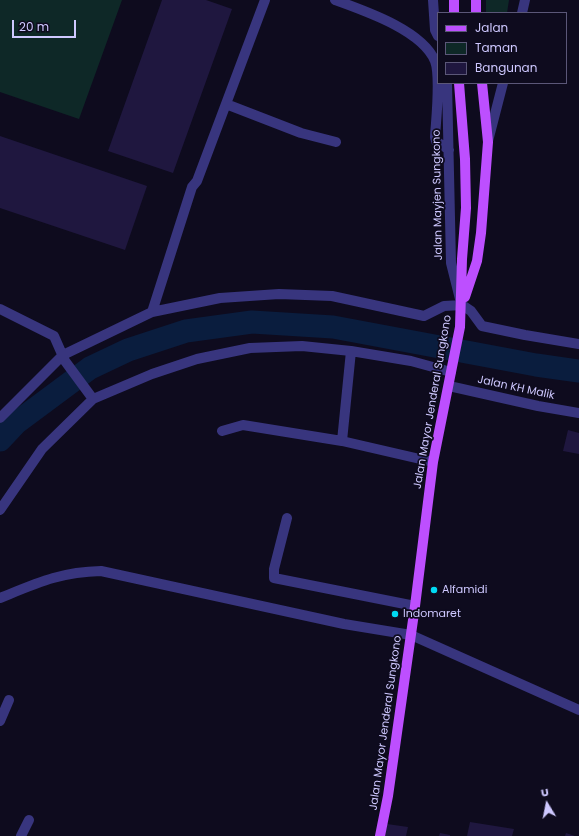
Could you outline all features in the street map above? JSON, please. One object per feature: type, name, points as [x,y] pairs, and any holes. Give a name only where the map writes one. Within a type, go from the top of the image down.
[{"type":"main road","points":[[454,0],[454,12]]},
{"type":"main road","points":[[476,0],[476,12]]},
{"type":"main road","name":"Jalan Mayor Jenderal Sungkono","points":[[380,836],[388,796],[434,462],[460,327],[462,305],[462,259],[466,208],[465,160],[459,84]]},
{"type":"main road","name":"Jalan Mayor Jenderal Sungkono","points":[[462,305],[477,261],[488,142],[482,84]]},
{"type":"street","points":[[152,312],[192,187],[197,181],[265,0]]},
{"type":"street","points":[[335,0],[383,18],[424,45],[435,62],[437,88],[435,137],[436,141],[449,150]]},
{"type":"street","points":[[434,0],[435,30],[437,34]]},
{"type":"street","points":[[522,12],[525,0]]},
{"type":"street","name":"Jalan Mayjen Sungkono","points":[[447,84],[451,263],[462,305]]},
{"type":"street","points":[[488,142],[503,84]]},
{"type":"street","points":[[226,104],[301,133],[336,142]]},
{"type":"street","points":[[0,418],[64,358],[152,312],[220,298],[279,294],[332,296],[424,316],[444,306],[462,305],[471,311],[482,326],[579,344]]},
{"type":"street","points":[[0,309],[54,336],[64,358],[91,394]]},
{"type":"street","points":[[0,510],[42,449],[91,394],[197,359],[250,348],[302,346],[351,351],[452,368]]},
{"type":"street","points":[[342,441],[351,351]]},
{"type":"street","name":"Jalan KH Malik","points":[[449,386],[538,406],[579,413]]},
{"type":"street","points":[[222,431],[243,424],[342,441],[434,462]]},
{"type":"street","points":[[287,518],[274,569],[274,578],[415,606]]},
{"type":"street","points":[[0,598],[51,577],[78,572],[101,571],[344,624],[411,634],[579,710]]},
{"type":"street","points":[[0,721],[9,700]]},
{"type":"street","points":[[22,836],[29,820]]},
{"type":"green space","points":[[0,0],[122,0],[79,119],[0,92]]},
{"type":"green space","points":[[486,0],[509,0],[507,12],[486,12]]},
{"type":"building","points":[[162,0],[206,0],[232,9],[173,173],[108,151]]},
{"type":"building","points":[[0,136],[147,186],[125,250],[0,208]]},
{"type":"building","points":[[568,430],[579,433],[579,454],[563,451]]},
{"type":"building","points":[[470,822],[514,829],[512,836],[467,836]]},
{"type":"building","points":[[387,824],[408,827],[406,836],[385,836]]},
{"type":"building","points":[[440,833],[450,835],[450,836],[439,836]]},
{"type":"building","points":[[566,833],[575,836],[565,836]]},
{"type":"waterway","points":[[0,440],[16,423],[90,368],[128,350],[186,331],[252,322],[333,327],[536,365],[579,371]]},
{"type":"place","name":"Alfamidi","points":[[434,590]]},
{"type":"place","name":"Indomaret","points":[[395,614]]}]
